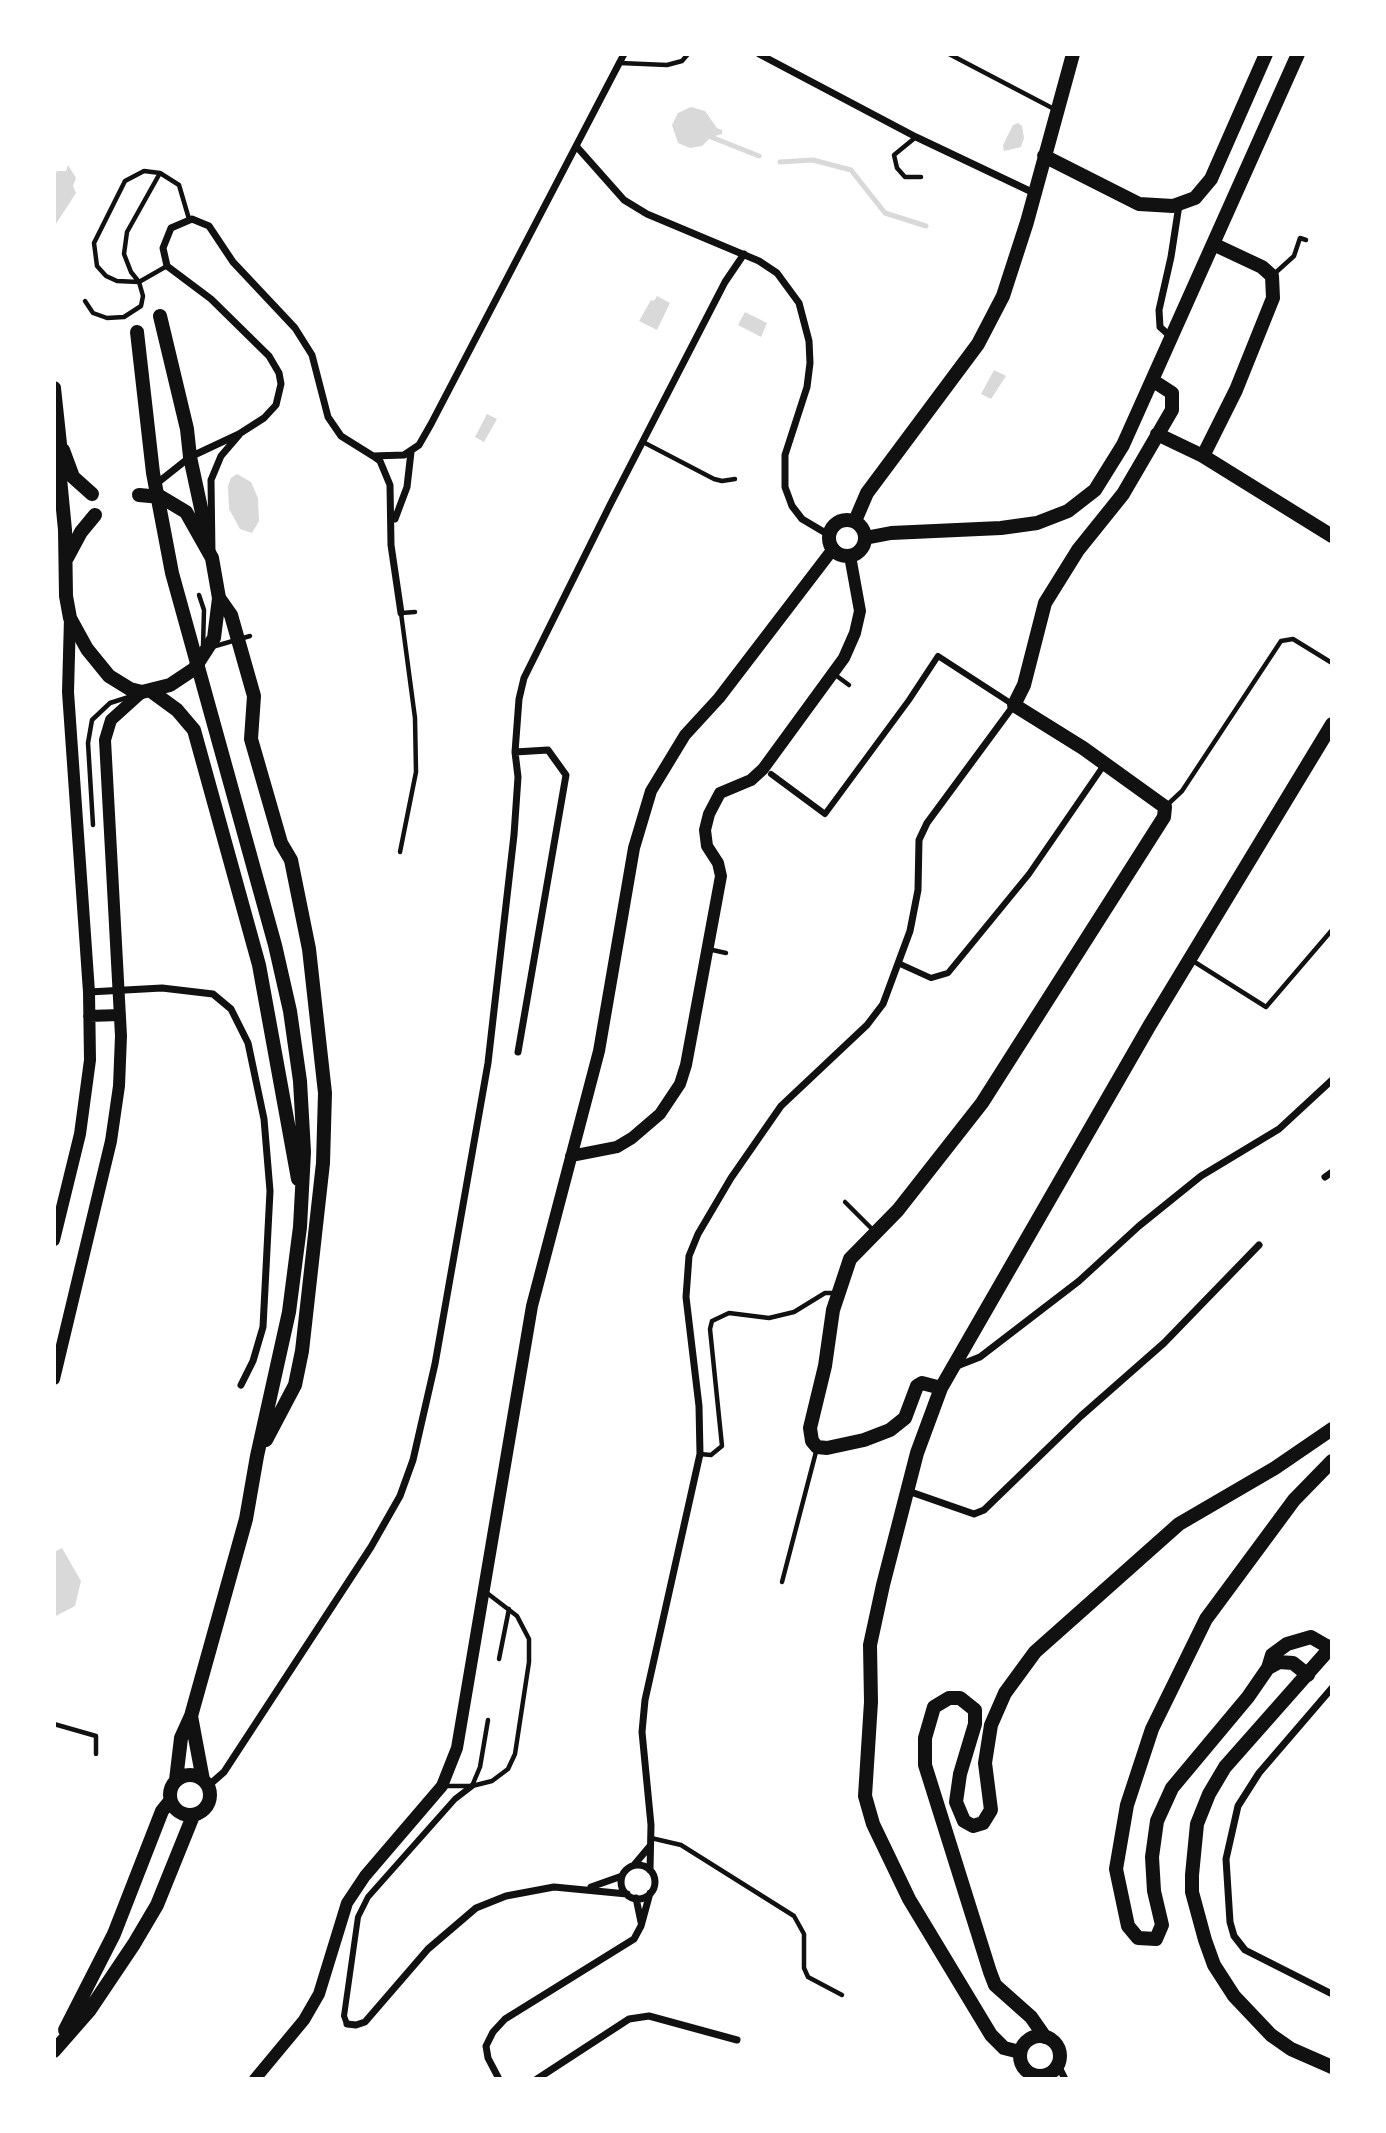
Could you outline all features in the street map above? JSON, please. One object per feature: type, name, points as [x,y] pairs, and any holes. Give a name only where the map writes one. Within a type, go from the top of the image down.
[{"type":"main road","points":[[855,522],[867,493],[978,344],[1009,281],[1073,54]]},
{"type":"main road","points":[[1044,156],[1139,204],[1156,207],[1179,205],[1195,198],[1211,179],[1266,54]]},
{"type":"main road","points":[[865,538],[891,533],[1021,526],[1068,511],[1095,490],[1115,462],[1298,54]]},
{"type":"main road","points":[[1203,456],[1236,390],[1273,298],[1272,276],[1262,267],[1213,244]]},
{"type":"main road","points":[[147,692],[186,676],[205,653],[218,625],[219,598],[190,457],[187,429],[160,316]]},
{"type":"main road","points":[[137,332],[153,473],[172,573],[275,945],[290,1011],[303,1117],[298,1256],[283,1340],[246,1519],[191,1716],[181,1738],[176,1780]]},
{"type":"main road","points":[[941,1388],[922,1383],[917,1386],[905,1418],[890,1430],[838,1447],[814,1444],[810,1428],[825,1366],[837,1293],[850,1259],[898,1210],[982,1103],[1160,827],[1166,807],[1105,763],[1014,705],[1024,685],[1045,603],[1078,550],[1123,495],[1174,401],[1172,393],[1166,387],[1152,380]]},
{"type":"main road","points":[[54,388],[60,443],[62,572],[71,618],[87,649],[109,676],[130,689],[147,692],[187,720],[197,743],[259,965],[302,1199]]},
{"type":"main road","points":[[1157,434],[1203,456],[1332,536]]},
{"type":"main road","points":[[60,443],[74,477],[92,494]]},
{"type":"main road","points":[[139,494],[161,497],[181,507],[196,527],[212,558]]},
{"type":"main road","points":[[62,572],[74,543],[95,515]]},
{"type":"main road","points":[[839,522],[855,522],[863,528],[865,538],[861,550],[850,556],[841,555],[831,542],[839,522]]},
{"type":"main road","points":[[219,598],[244,638],[254,696],[251,739],[281,843],[290,860],[309,950],[325,1093],[323,1163],[302,1350],[295,1385],[257,1456]]},
{"type":"main road","points":[[1020,2052],[1004,2048],[991,2035],[909,1899],[873,1824],[865,1796],[871,1702],[870,1645],[907,1490],[941,1388],[957,1366],[973,1328],[1190,959],[1332,724]]},
{"type":"main road","points":[[1020,2052],[1025,2070],[1044,2077],[1058,2065],[1058,2048],[1038,2037],[1031,2017],[995,1985],[936,1806],[924,1751],[928,1721],[934,1707],[949,1698],[960,1699],[975,1710],[975,1724],[960,1774],[956,1802],[964,1821],[973,1826],[984,1823],[991,1810],[985,1763],[994,1717],[1018,1671],[1034,1653],[1179,1524],[1332,1429]]},
{"type":"main road","points":[[1332,1461],[1294,1500],[1206,1619],[1152,1729],[1127,1805],[1116,1869],[1128,1926],[1138,1938],[1156,1939],[1162,1925],[1152,1872],[1154,1836],[1162,1809],[1180,1777],[1226,1725],[1268,1668],[1272,1654],[1294,1642],[1311,1637],[1331,1647],[1225,1767],[1209,1794],[1197,1824],[1192,1855],[1192,1892],[1214,1965],[1234,1996],[1271,2035],[1291,2049],[1332,2067]]},
{"type":"main road","points":[[1268,1668],[1279,1662],[1293,1663],[1308,1675]]},
{"type":"main road","points":[[55,2050],[89,2011],[140,1934],[157,1905],[193,1815],[208,1805],[206,1783],[191,1716]]},
{"type":"main road","points":[[55,2050],[114,1934],[162,1811],[170,1801],[171,1786],[176,1780],[190,1775],[206,1783]]},
{"type":"main road","points":[[170,1801],[179,1813],[193,1815]]},
{"type":"main road","points":[[1020,2052],[1038,2037]]},
{"type":"street","points":[[393,523],[407,487],[411,452],[431,424],[624,54]]},
{"type":"street","points":[[759,54],[916,137],[1034,193]]},
{"type":"street","points":[[255,2079],[304,2020],[319,1994],[347,1903],[365,1876],[442,1786],[457,1748],[532,1306],[598,1051],[634,848],[651,791],[685,735],[719,698],[831,542],[802,519],[792,506],[783,472],[785,455],[807,387],[810,363],[806,322],[799,303],[777,273],[744,254],[647,214],[624,200],[577,147]]},
{"type":"street","points":[[1171,338],[1160,327],[1159,310],[1179,205]]},
{"type":"street","points":[[139,494],[163,480],[190,457],[239,434],[274,410],[281,392],[279,373],[269,356],[221,309],[167,266],[163,252],[165,237],[176,225],[189,219],[209,226],[233,262],[295,328],[312,355],[324,407],[332,424],[349,443],[380,461],[390,485],[393,523],[391,545],[401,613]]},
{"type":"street","points":[[206,1783],[224,1772],[371,1547],[400,1496],[413,1460],[435,1364],[488,1063],[517,808],[519,777],[515,752],[519,699],[524,678],[725,282],[744,254]]},
{"type":"street","points":[[212,558],[211,480],[221,456],[239,434]]},
{"type":"street","points":[[373,456],[397,457],[411,452]]},
{"type":"street","points":[[571,1156],[617,1147],[646,1128],[671,1101],[686,1065],[721,876],[718,863],[707,846],[705,830],[709,814],[720,793],[751,780],[763,769],[833,674],[855,633],[860,611],[850,556]]},
{"type":"street","points":[[54,1240],[88,1090],[89,992],[68,692],[71,618]]},
{"type":"street","points":[[499,2079],[488,2058],[486,2046],[493,2032],[505,2019],[634,1939],[642,1926],[650,1893],[655,1884],[650,1870],[651,1842],[642,1732],[645,1700],[700,1454],[699,1406],[687,1297],[690,1256],[698,1234],[730,1178],[782,1106],[883,1004],[910,931],[916,903],[919,840],[927,823],[1014,705],[938,656],[909,701],[825,814],[771,774]]},
{"type":"street","points":[[54,1379],[111,1141],[119,1086],[120,1015],[105,740],[111,720],[147,692]]},
{"type":"street","points":[[515,752],[548,750],[566,775],[518,1052]]},
{"type":"street","points":[[898,963],[931,978],[948,973],[1029,874],[1105,763]]},
{"type":"street","points":[[89,992],[162,988],[213,994],[231,1009],[248,1043],[264,1119],[270,1191],[263,1327],[253,1361],[241,1385]]},
{"type":"street","points":[[89,1016],[120,1015]]},
{"type":"street","points":[[957,1366],[980,1357],[1079,1281],[1139,1226],[1201,1177],[1279,1129],[1332,1080]]},
{"type":"street","points":[[907,1490],[974,1514],[985,1510],[1081,1416],[1164,1343],[1259,1245]]},
{"type":"street","points":[[1332,1688],[1259,1773],[1245,1795],[1229,1835],[1226,1859],[1227,1909],[1234,1936],[1245,1950],[1332,1994]]},
{"type":"street","points":[[472,1786],[456,1799],[368,1897],[358,1917],[344,2016],[347,2024],[365,2022],[428,1949],[475,1908],[518,1893],[554,1887],[587,1888],[627,1894],[636,1898],[650,1893]]},
{"type":"street","points":[[587,1888],[622,1876],[651,1842]]},
{"type":"street","points":[[634,1865],[650,1870]]},
{"type":"street","points":[[622,1876],[622,1886],[627,1894]]},
{"type":"street","points":[[636,1898],[642,1926]]},
{"type":"street","points":[[537,2079],[629,2019],[655,2018],[737,2040]]},
{"type":"street","points":[[1058,2065],[1065,2079]]},
{"type":"lane","points":[[620,63],[667,65],[682,61],[688,54]]},
{"type":"lane","points":[[948,54],[1057,111]]},
{"type":"lane","points":[[916,137],[894,155],[897,168],[905,177],[921,177]]},
{"type":"lane","points":[[167,266],[139,282],[117,281],[106,276],[97,266],[94,243],[125,181],[144,171],[160,173],[179,185],[189,219]]},
{"type":"lane","points":[[85,301],[97,315],[124,317],[141,306],[143,296],[139,282],[127,263],[125,244],[127,232],[160,173]]},
{"type":"lane","points":[[1272,276],[1294,256],[1300,238],[1306,240]]},
{"type":"lane","points":[[643,442],[714,479],[736,479]]},
{"type":"lane","points":[[199,596],[204,610],[205,653],[244,638]]},
{"type":"lane","points":[[400,852],[416,772],[415,718],[401,613],[415,612]]},
{"type":"lane","points":[[1166,807],[1182,791],[1281,642],[1293,639],[1332,663]]},
{"type":"lane","points":[[833,674],[849,685]]},
{"type":"lane","points":[[93,825],[88,743],[92,720],[110,703],[147,692]]},
{"type":"lane","points":[[1190,959],[1266,1007],[1332,930]]},
{"type":"lane","points":[[708,949],[726,953]]},
{"type":"lane","points":[[845,1202],[876,1234]]},
{"type":"lane","points":[[700,1454],[711,1455],[722,1446],[710,1329],[712,1321],[729,1313],[769,1318],[794,1312],[825,1293],[837,1293]]},
{"type":"lane","points":[[782,1582],[814,1444]]},
{"type":"lane","points":[[442,1786],[472,1786],[499,1777],[515,1754],[530,1647],[523,1624],[509,1608],[484,1591]]},
{"type":"lane","points":[[499,1659],[509,1608]]},
{"type":"lane","points":[[472,1786],[480,1767],[488,1720]]},
{"type":"lane","points":[[54,1724],[96,1736],[96,1754]]},
{"type":"lane","points":[[651,1842],[681,1845],[794,1916],[804,1934],[804,1968],[808,1977],[842,1995]]},
{"type":"shaded area","points":[[691,107],[705,111],[717,128],[722,130],[722,134],[711,137],[702,146],[690,148],[678,143],[672,125],[678,113]]},
{"type":"shaded area","points":[[1018,123],[1022,126],[1024,138],[1021,147],[1004,151],[1003,145],[1013,125]]},
{"type":"shaded area","points":[[68,165],[76,178],[73,186],[76,193],[54,227],[54,175],[57,171],[66,171]]},
{"type":"shaded area","points":[[657,296],[670,303],[657,330],[639,321],[651,300],[654,301]]},
{"type":"shaded area","points":[[745,312],[767,323],[761,337],[738,325]]},
{"type":"shaded area","points":[[994,370],[1006,376],[991,399],[981,394]]},
{"type":"shaded area","points":[[487,414],[497,419],[484,442],[475,437]]},
{"type":"shaded area","points":[[237,474],[251,482],[258,498],[259,521],[252,533],[240,529],[229,509],[228,486],[231,478]]},
{"type":"shaded area","points":[[62,1548],[81,1581],[75,1606],[54,1617],[54,1552]]},
{"type":"waterway","points":[[711,137],[759,156]]},
{"type":"waterway","points":[[780,162],[813,160],[851,170],[885,213],[926,226]]}]
